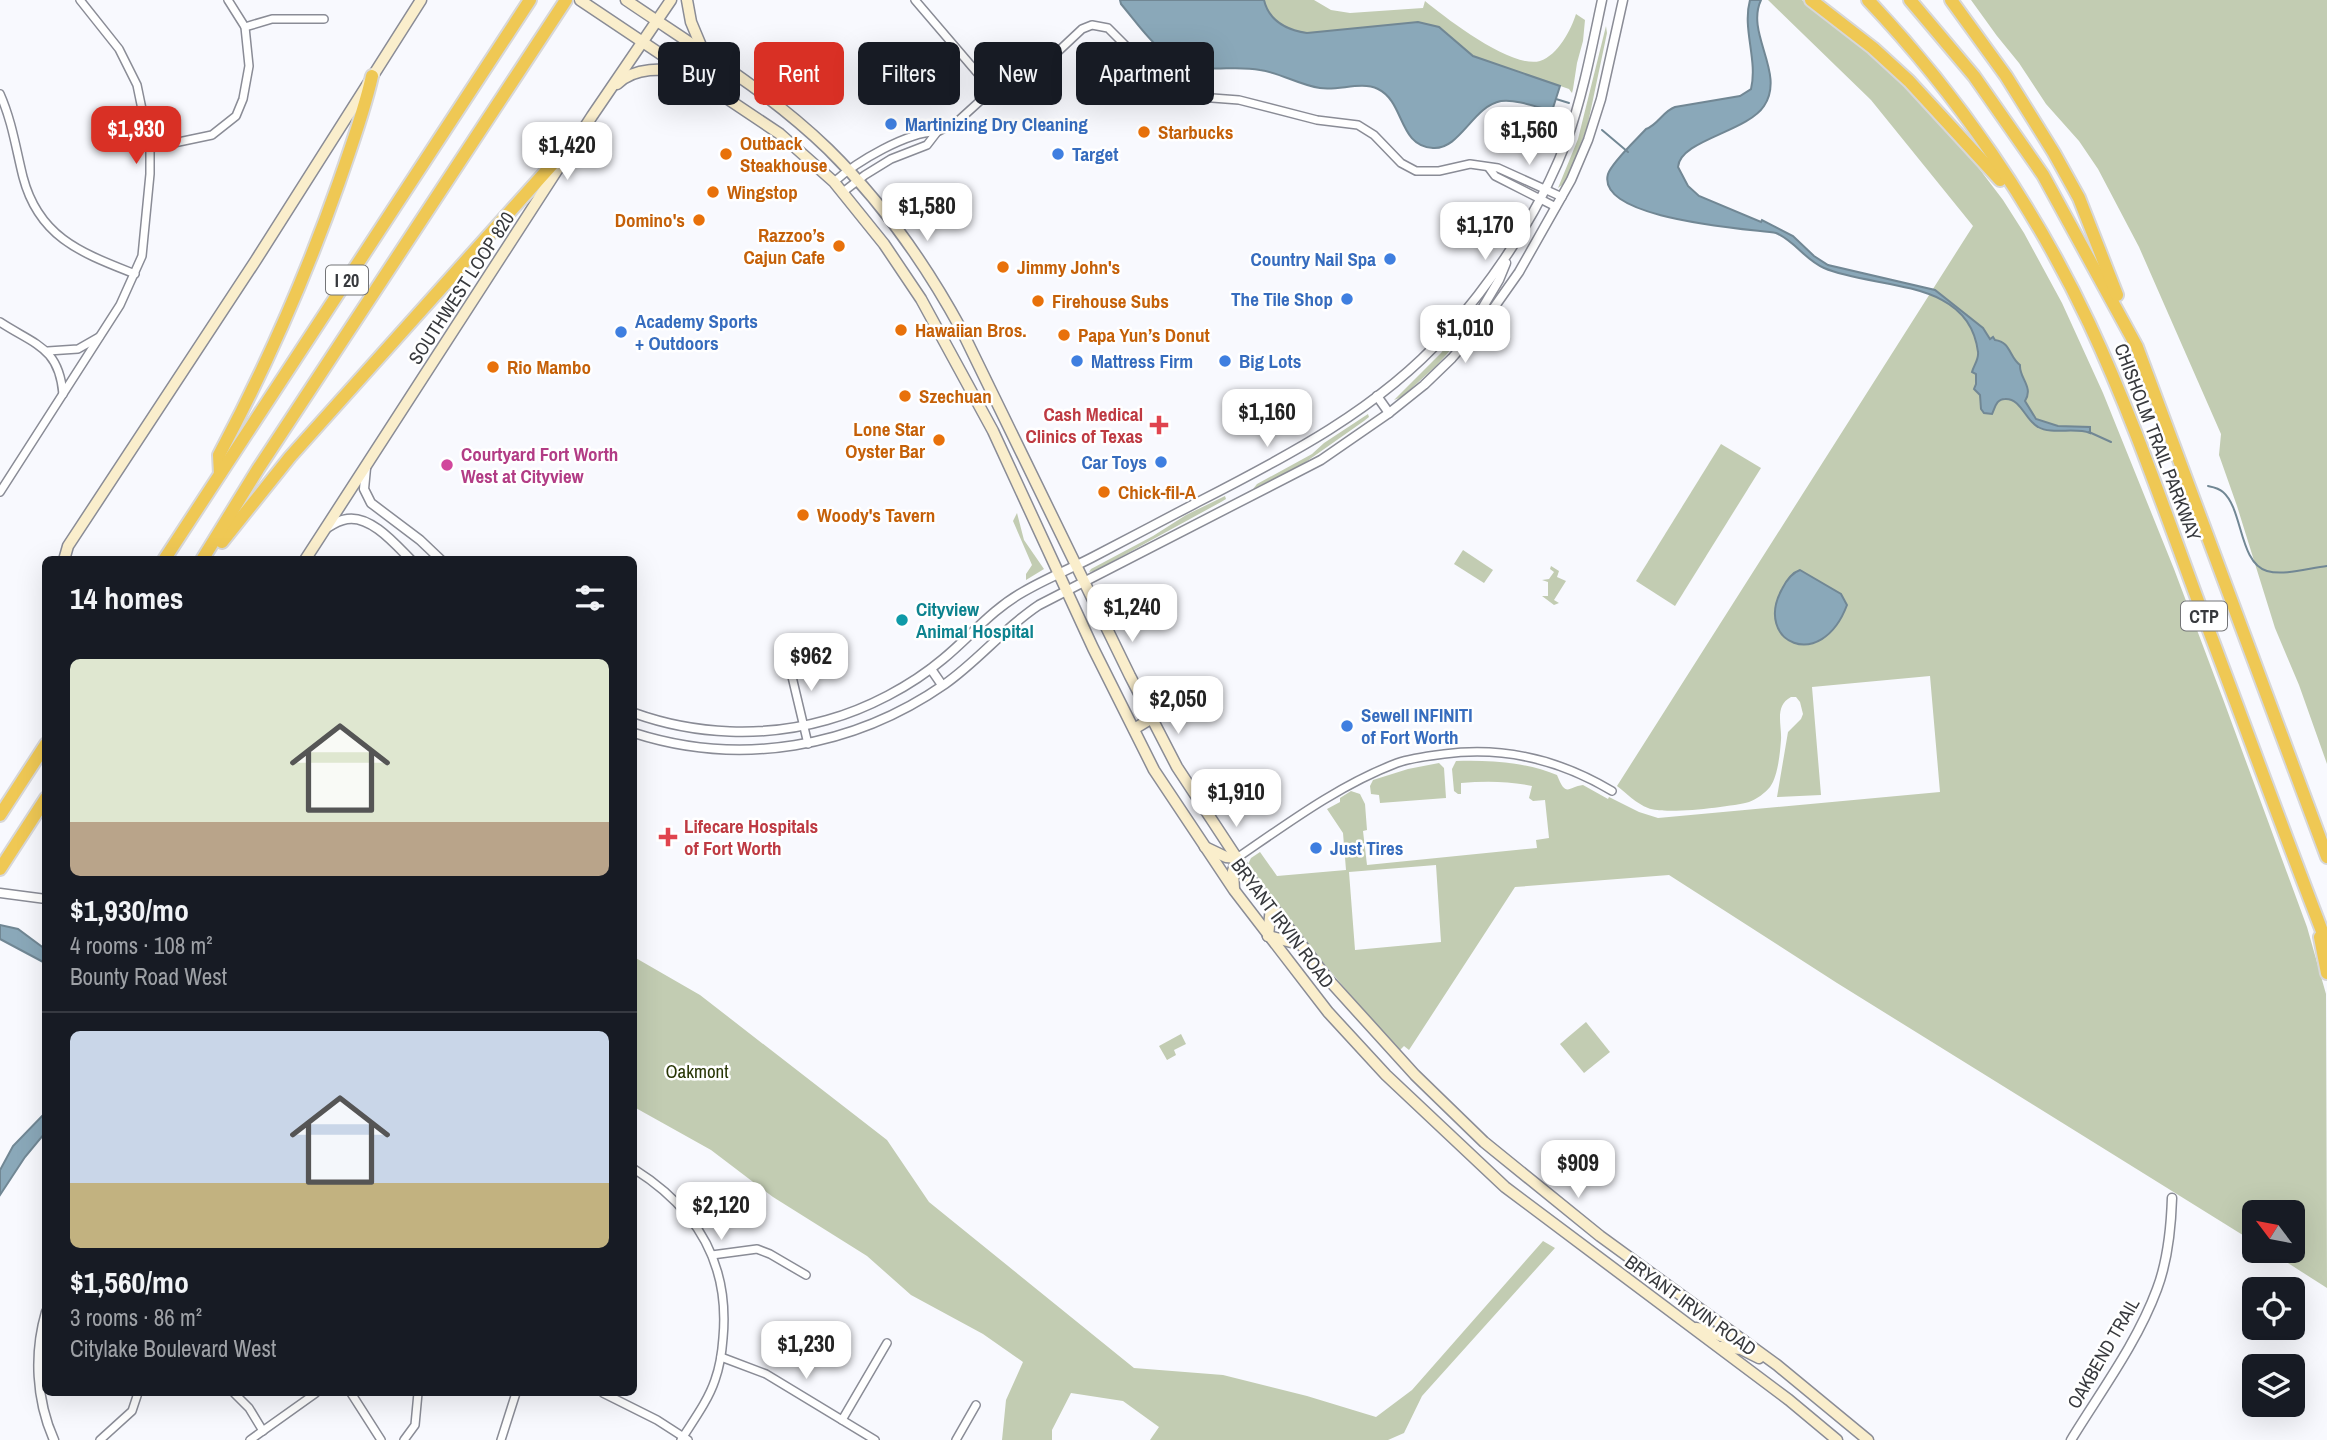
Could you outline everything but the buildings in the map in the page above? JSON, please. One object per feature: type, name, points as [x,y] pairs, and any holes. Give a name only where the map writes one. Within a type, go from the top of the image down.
[{"type":"highway","points":[[407,189],[408,174],[521,0]]},
{"type":"highway","name":"I 20","points":[[167,556],[530,0]]},
{"type":"highway","name":"I 20","points":[[204,556],[273,446],[566,0]]},
{"type":"highway","points":[[1811,0],[1873,48],[1941,113],[2028,212]]},
{"type":"highway","name":"CHISHOLM TRAIL PARKWAY","points":[[1868,0],[1910,47],[1963,115],[2028,212],[2088,321],[2117,388],[2327,944]]},
{"type":"highway","points":[[1951,0],[2025,104],[2079,198],[2137,347]]},
{"type":"highway","name":"CHISHOLM TRAIL PARKWAY","points":[[1912,2],[2004,117],[2043,175],[2137,347],[2327,857]]},
{"type":"highway","points":[[220,474],[219,455],[280,330],[323,227],[366,107],[372,76]]},
{"type":"highway","points":[[213,556],[290,457],[557,159],[570,150]]},
{"type":"highway","points":[[0,815],[42,750]]},
{"type":"highway","points":[[0,869],[42,804]]},
{"type":"highway","points":[[2315,913],[2327,973]]},
{"type":"main road","points":[[65,556],[68,545],[213,326],[421,0]]},
{"type":"main road","name":"BRYANT IRVIN ROAD","points":[[580,0],[658,52]]},
{"type":"main road","name":"BRYANT IRVIN ROAD","points":[[626,0],[688,42]]},
{"type":"main road","name":"SOUTHWEST LOOP 820","points":[[308,556],[604,97],[671,0]]},
{"type":"main road","points":[[687,0],[691,22],[700,42]]},
{"type":"main road","points":[[604,97],[622,80],[636,73],[658,69]]},
{"type":"main road","name":"BRYANT IRVIN ROAD","points":[[740,79],[795,120],[858,180],[894,223],[939,288],[1177,767],[1271,907],[1300,944],[1391,1050],[1484,1142],[1600,1236],[1773,1362],[1868,1440]]},
{"type":"main road","name":"BRYANT IRVIN ROAD","points":[[737,105],[780,134],[834,182],[884,244],[921,299],[993,431],[1154,770],[1234,890],[1305,984],[1366,1054],[1480,1166],[1541,1216],[1720,1347],[1837,1440]]},
{"type":"main road","points":[[1134,729],[1152,718]]},
{"type":"main road","points":[[1205,847],[1226,857],[1237,858],[1233,871],[1234,890]]},
{"type":"main road","points":[[1271,907],[1268,936],[1300,944]]},
{"type":"main road","points":[[1692,1327],[1703,1328],[1729,1340],[1744,1340]]},
{"type":"main road","points":[[1720,1347],[1741,1349],[1761,1360],[1773,1362]]},
{"type":"street","points":[[0,492],[120,305],[142,256],[146,232],[150,148],[137,85],[119,49],[80,0]]},
{"type":"street","points":[[150,148],[212,135],[236,116],[243,99],[249,66],[245,27],[228,0]]},
{"type":"street","points":[[915,0],[974,69]]},
{"type":"street","points":[[637,714],[667,724],[730,732],[804,726],[829,720],[865,705],[931,669],[995,611],[1026,590],[1236,483],[1313,440],[1377,396],[1446,335],[1509,253],[1566,142],[1581,96],[1602,0]]},
{"type":"street","points":[[637,734],[722,751],[808,744],[860,729],[943,685],[980,656],[1023,616],[1321,460],[1389,414],[1452,358],[1488,316],[1519,272],[1562,197],[1584,150],[1596,115],[1623,0]]},
{"type":"street","points":[[245,27],[272,19],[324,19]]},
{"type":"street","points":[[1062,48],[1082,29],[1092,25],[1108,28],[1158,78],[1179,93],[1239,100],[1317,120],[1358,125],[1374,135],[1401,163],[1416,171],[1439,171],[1470,164],[1499,168],[1562,197]]},
{"type":"street","points":[[0,94],[8,113],[23,178],[40,215],[62,239],[81,253],[135,274]]},
{"type":"street","points":[[843,192],[891,159],[927,145],[937,132],[958,121],[976,105]]},
{"type":"street","points":[[834,182],[848,170],[888,148],[925,132],[937,132]]},
{"type":"street","points":[[888,148],[891,159]]},
{"type":"street","points":[[1489,168],[1495,176],[1556,207]]},
{"type":"street","points":[[1488,316],[1483,307],[1499,280],[1509,253]]},
{"type":"street","points":[[0,322],[48,351],[57,364],[63,395]]},
{"type":"street","points":[[48,351],[78,349],[100,337]]},
{"type":"street","points":[[1377,396],[1389,414]]},
{"type":"street","points":[[366,468],[364,489],[371,503],[437,556]]},
{"type":"street","points":[[1236,483],[1245,499]]},
{"type":"street","points":[[327,528],[346,519],[362,520],[407,556]]},
{"type":"street","points":[[791,644],[789,664],[808,744]]},
{"type":"street","points":[[931,669],[943,685]]},
{"type":"street","points":[[663,741],[667,724]]},
{"type":"street","points":[[1237,858],[1360,779],[1399,762],[1427,756],[1486,751],[1516,754],[1564,766],[1612,791]]},
{"type":"street","points":[[0,893],[42,898]]},
{"type":"street","points":[[609,1396],[657,1420],[684,1439],[715,1380],[721,1357],[725,1307],[712,1255],[682,1206],[637,1171]]},
{"type":"street","name":"OAKBEND TRAIL","points":[[2071,1440],[2135,1336],[2153,1299],[2166,1254],[2172,1198]]},
{"type":"street","points":[[712,1255],[757,1249],[806,1275]]},
{"type":"street","points":[[42,1324],[41,1398],[54,1440]]},
{"type":"street","points":[[842,1420],[887,1343]]},
{"type":"street","points":[[721,1357],[766,1374],[875,1440]]},
{"type":"street","points":[[100,1440],[132,1411],[137,1396]]},
{"type":"street","points":[[237,1396],[249,1408],[263,1431]]},
{"type":"street","points":[[250,1440],[312,1396]]},
{"type":"street","points":[[353,1396],[381,1440]]},
{"type":"street","points":[[404,1440],[415,1425],[418,1396]]},
{"type":"street","points":[[501,1440],[515,1396]]},
{"type":"street","points":[[956,1440],[976,1405]]},
{"type":"green space","points":[[1264,0],[1314,0],[1331,10],[1350,13],[1423,8],[1425,1],[1480,41],[1513,58],[1528,61],[1540,61],[1553,53],[1567,34],[1576,14],[1585,20],[1572,93],[1569,89],[1473,56],[1439,27],[1418,22],[1307,33],[1280,23],[1270,14]]},
{"type":"green space","points":[[1768,0],[1802,0],[1899,79],[1965,150],[2024,233],[2062,303],[2103,393],[2223,699],[2307,927],[2326,994],[2327,1288],[2289,1264],[2305,1264],[2305,1200],[2242,1200],[2242,1235],[1837,983],[1669,875],[1515,887],[1409,1050],[1404,1046],[1400,1050],[1311,948],[1248,864],[1251,858],[1260,852],[1277,876],[1346,870],[1343,833],[1327,809],[1340,802],[1340,798],[1351,791],[1360,794],[1365,804],[1367,830],[1363,831],[1367,865],[1537,848],[1536,840],[1549,838],[1545,800],[1533,801],[1529,798],[1532,786],[1496,782],[1461,783],[1461,794],[1458,794],[1454,791],[1452,769],[1456,761],[1533,767],[1557,775],[1565,789],[1583,785],[1608,799],[1609,797],[1658,818],[1940,792],[1930,676],[1812,687],[1821,795],[1777,797],[1788,732],[1803,714],[1796,697],[1791,697],[1782,705],[1780,751],[1773,782],[1752,801],[1697,810],[1656,810],[1640,804],[1617,786],[1973,226],[1871,100]],"holes":[[[1436,865],[1441,942],[1355,950],[1349,872]]]},
{"type":"green space","points":[[1971,0],[2327,0],[2327,764],[2275,628],[2219,455],[2221,434],[2139,247],[2098,169],[2079,141],[2046,104]]},
{"type":"green space","points":[[1606,26],[1607,33],[1587,128],[1565,183],[1558,188],[1578,139]]},
{"type":"green space","points":[[1480,303],[1482,315],[1437,365],[1402,397],[1394,400],[1441,353]]},
{"type":"green space","points":[[1368,414],[1369,417],[1364,421],[1300,466],[1253,489],[1257,484],[1312,454]]},
{"type":"green space","points":[[1721,444],[1761,468],[1675,606],[1636,581]]},
{"type":"green space","points":[[1225,496],[1226,499],[1221,502],[1089,572],[1186,515]]},
{"type":"green space","points":[[1017,513],[1024,540],[1044,569],[1026,580],[1026,574],[1032,565],[1013,521]]},
{"type":"green space","points":[[1463,550],[1493,570],[1484,583],[1454,564]]},
{"type":"green space","points":[[1551,566],[1559,571],[1557,577],[1566,581],[1554,600],[1559,603],[1554,605],[1542,596],[1548,596],[1548,582],[1542,580],[1549,579],[1554,572],[1550,569]]},
{"type":"green space","points":[[1439,763],[1444,768],[1446,798],[1380,803],[1379,795],[1371,794],[1370,786],[1373,780]]},
{"type":"green space","name":"Oakmont","points":[[637,959],[700,995],[887,1140],[929,1202],[1134,1368],[1223,1375],[1376,1417],[1412,1390],[1543,1241],[1555,1248],[1422,1396],[1404,1433],[1388,1440],[1150,1440],[1159,1427],[1123,1401],[1071,1393],[1052,1430],[1052,1440],[1002,1440],[1006,1400],[1023,1362],[983,1334],[911,1295],[867,1256],[773,1197],[711,1150],[637,1109]]},
{"type":"green space","points":[[1586,1022],[1610,1052],[1584,1073],[1560,1044]]},
{"type":"green space","points":[[1181,1034],[1186,1044],[1174,1050],[1176,1055],[1167,1060],[1159,1046]]},
{"type":"water","points":[[1120,0],[1264,0],[1270,14],[1280,23],[1307,33],[1418,22],[1439,27],[1473,56],[1560,86],[1552,111],[1520,102],[1501,101],[1482,111],[1451,142],[1443,147],[1433,148],[1413,140],[1393,103],[1378,89],[1364,86],[1320,88],[1268,72],[1245,68],[1214,68],[1214,42],[1153,42]]},
{"type":"water","points":[[1750,0],[1761,0],[1757,13],[1758,26],[1771,80],[1770,93],[1756,115],[1702,143],[1682,158],[1678,167],[1688,186],[1699,196],[1761,222],[1762,220],[1793,236],[1828,265],[1935,290],[1983,328],[1990,339],[1993,337],[2007,347],[2020,365],[2028,391],[2025,401],[2036,419],[2058,426],[2090,427],[2090,433],[2038,427],[2015,402],[2005,399],[1996,404],[1992,414],[1984,413],[1980,395],[1974,389],[1976,374],[1972,372],[1978,352],[1971,328],[1957,310],[1939,298],[1917,290],[1824,268],[1776,233],[1709,225],[1649,212],[1625,202],[1611,190],[1608,174],[1614,163],[1646,129],[1667,112],[1675,107],[1740,96],[1751,89],[1753,67],[1748,22]]},
{"type":"water","points":[[1800,570],[1841,594],[1847,605],[1836,626],[1822,639],[1807,644],[1794,643],[1783,636],[1776,624],[1775,608],[1782,589],[1789,578]]},
{"type":"water","points":[[0,925],[18,929],[42,947],[42,961],[0,939]]},
{"type":"water","points":[[42,1116],[42,1137],[0,1195],[0,1170],[13,1146]]},
{"type":"waterway","points":[[1556,99],[1569,103]]},
{"type":"waterway","points":[[1602,130],[1628,152]]},
{"type":"waterway","points":[[2089,432],[2111,442]]},
{"type":"waterway","points":[[2208,486],[2221,491],[2229,500],[2246,547],[2258,566],[2267,571],[2281,573],[2327,566]]},
{"type":"place","name":"Martinizing Dry Cleaning","points":[[891,124]]},
{"type":"place","name":"Starbucks","points":[[1144,132]]},
{"type":"place","name":"Outback Steakhouse","points":[[726,154]]},
{"type":"place","name":"Target","points":[[1058,154]]},
{"type":"place","name":"Wingstop","points":[[713,192]]},
{"type":"place","name":"Domino's","points":[[699,220]]},
{"type":"place","name":"Razzoo’s Cajun Cafe","points":[[839,246]]},
{"type":"place","name":"Country Nail Spa","points":[[1390,259]]},
{"type":"place","name":"Jimmy John's","points":[[1003,267]]},
{"type":"place","name":"The Tile Shop","points":[[1347,299]]},
{"type":"place","name":"Firehouse Subs","points":[[1038,301]]},
{"type":"place","name":"Hawaiian Bros.","points":[[901,330]]},
{"type":"place","name":"Academy Sports + Outdoors","points":[[621,332]]},
{"type":"place","name":"Papa Yun’s Donut","points":[[1064,335]]},
{"type":"place","name":"Mattress Firm","points":[[1077,361]]},
{"type":"place","name":"Big Lots","points":[[1225,361]]},
{"type":"place","name":"Rio Mambo","points":[[493,367]]},
{"type":"place","name":"Szechuan","points":[[905,396]]},
{"type":"place","name":"Cash Medical Clinics of Texas","points":[[1159,425]]},
{"type":"place","name":"Lone Star Oyster Bar","points":[[939,440]]},
{"type":"place","name":"Car Toys","points":[[1161,462]]},
{"type":"place","name":"Courtyard Fort Worth West at Cityview","points":[[447,465]]},
{"type":"place","name":"Chick-fil-A","points":[[1104,492]]},
{"type":"place","name":"Woody's Tavern","points":[[803,515]]},
{"type":"place","name":"Cityview Animal Hospital","points":[[902,620]]},
{"type":"place","name":"Sewell INFINITI of Fort Worth","points":[[1347,726]]},
{"type":"place","name":"Lifecare Hospitals of Fort Worth","points":[[668,837]]},
{"type":"place","name":"Just Tires","points":[[1316,848]]}]
